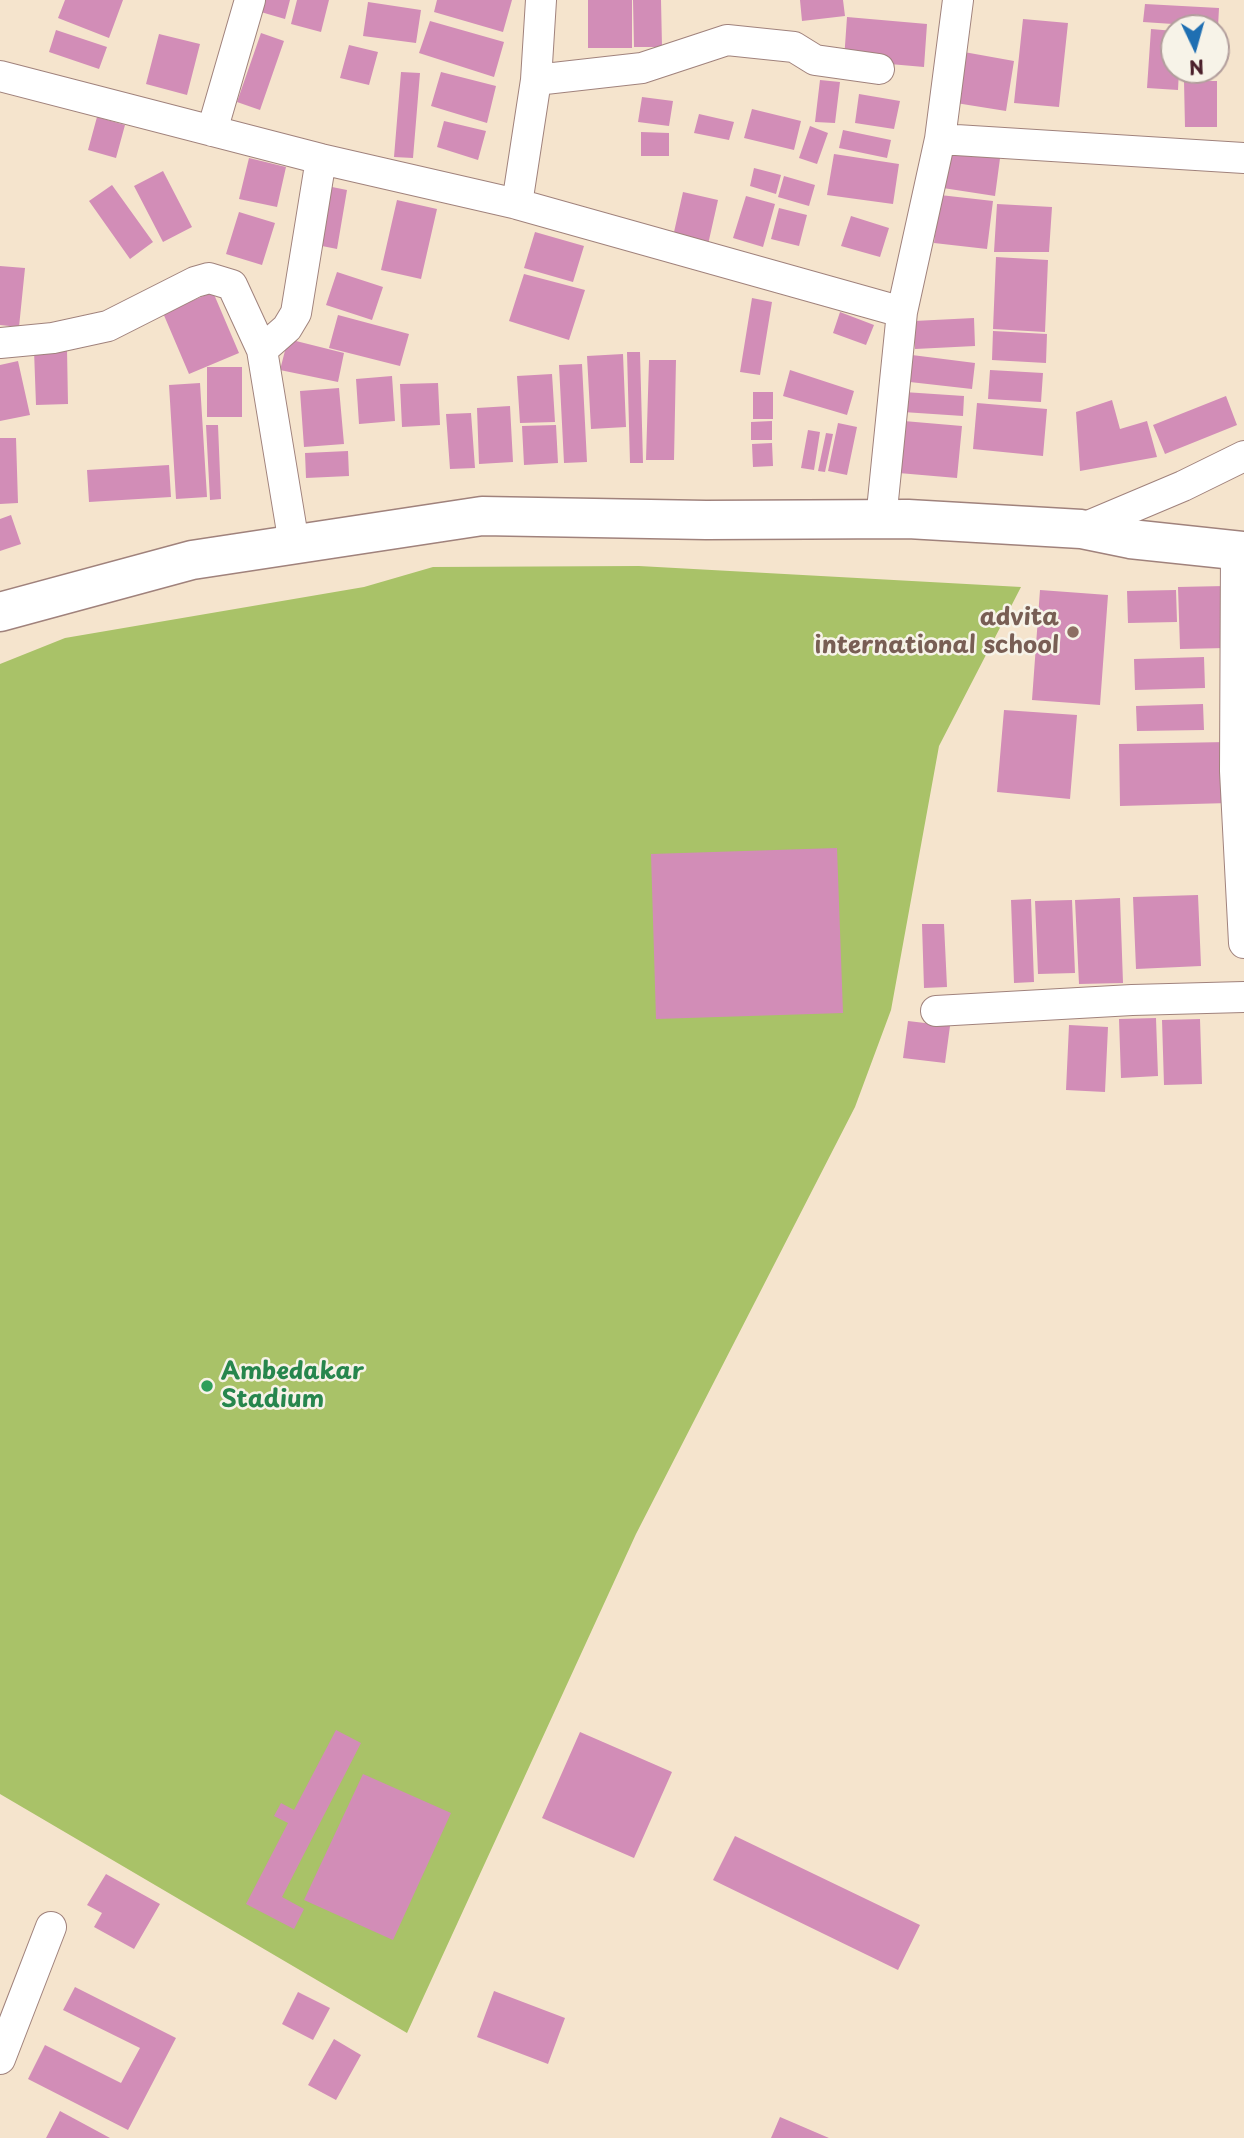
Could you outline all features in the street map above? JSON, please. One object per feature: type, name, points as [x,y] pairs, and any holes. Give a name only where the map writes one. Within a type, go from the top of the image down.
[{"type":"street","points":[[212,131],[250,0]]},
{"type":"street","points":[[517,204],[536,80],[541,0]]},
{"type":"street","points":[[881,520],[902,312],[940,139],[958,0]]},
{"type":"street","points":[[536,80],[642,68],[727,40],[794,47],[815,60],[879,69]]},
{"type":"street","points":[[0,76],[321,159],[517,204],[902,312]]},
{"type":"street","points":[[940,139],[1244,158]]},
{"type":"street","points":[[262,350],[287,328],[296,313],[321,159]]},
{"type":"street","points":[[0,343],[53,338],[108,326],[184,287],[209,278],[232,285],[262,350],[294,544]]},
{"type":"street","points":[[1081,529],[1183,486],[1244,456]]},
{"type":"street","points":[[0,612],[192,561],[482,516],[706,520],[908,519],[1081,529],[1130,539],[1240,551],[1234,771],[1244,943]]},
{"type":"street","points":[[936,1011],[1244,997]]},
{"type":"street","points":[[0,2059],[51,1927]]},
{"type":"green space","points":[[639,566],[1021,587],[939,746],[891,1010],[855,1107],[636,1534],[407,2033],[0,1794],[0,664],[65,638],[364,587],[433,567]]},
{"type":"building","points":[[65,0],[123,0],[109,38],[58,18]]},
{"type":"building","points":[[256,0],[290,0],[285,19],[254,10]]},
{"type":"building","points":[[297,0],[329,0],[321,32],[291,24]]},
{"type":"building","points":[[437,0],[512,0],[503,32],[434,12]]},
{"type":"building","points":[[588,0],[632,0],[632,48],[588,48]]},
{"type":"building","points":[[633,0],[661,0],[662,47],[634,47]]},
{"type":"building","points":[[800,0],[843,0],[845,16],[802,21]]},
{"type":"building","points":[[368,2],[421,10],[416,43],[363,36]]},
{"type":"building","points":[[1145,4],[1219,8],[1219,14],[1160,14],[1160,23],[1143,22]]},
{"type":"building","points":[[847,17],[927,24],[924,67],[844,60]]},
{"type":"building","points":[[1023,19],[1068,23],[1059,107],[1014,103]]},
{"type":"building","points":[[430,21],[504,42],[494,77],[419,53]]},
{"type":"building","points":[[1151,29],[1160,30],[1160,84],[1178,84],[1178,90],[1147,88]]},
{"type":"building","points":[[56,30],[107,47],[99,69],[49,52]]},
{"type":"building","points":[[261,33],[284,41],[260,110],[237,102]]},
{"type":"building","points":[[159,34],[200,44],[187,95],[146,84]]},
{"type":"building","points":[[349,45],[378,52],[369,85],[340,78]]},
{"type":"building","points":[[964,52],[1014,61],[1006,111],[956,103]]},
{"type":"building","points":[[401,72],[420,73],[413,158],[394,157]]},
{"type":"building","points":[[441,72],[496,86],[487,123],[431,106]]},
{"type":"building","points":[[820,80],[840,82],[835,123],[815,122]]},
{"type":"building","points":[[1184,84],[1217,84],[1217,127],[1185,127]]},
{"type":"building","points":[[859,94],[900,101],[894,129],[855,123]]},
{"type":"building","points":[[642,97],[673,101],[669,126],[638,122]]},
{"type":"building","points":[[752,109],[801,121],[794,150],[744,138]]},
{"type":"building","points":[[699,114],[734,122],[729,140],[694,133]]},
{"type":"building","points":[[97,117],[125,125],[116,158],[88,150]]},
{"type":"building","points":[[444,121],[486,131],[478,160],[437,147]]},
{"type":"building","points":[[810,126],[828,133],[817,164],[799,158]]},
{"type":"building","points":[[843,130],[891,140],[887,158],[839,148]]},
{"type":"building","points":[[641,132],[669,133],[669,156],[641,156]]},
{"type":"building","points":[[950,144],[1001,151],[995,196],[943,188]]},
{"type":"building","points":[[834,154],[899,164],[893,204],[827,195]]},
{"type":"building","points":[[249,158],[286,167],[277,207],[239,199]]},
{"type":"building","points":[[754,168],[781,175],[776,194],[750,186]]},
{"type":"building","points":[[163,171],[192,227],[163,242],[134,186]]},
{"type":"building","points":[[784,176],[815,185],[809,206],[778,197]]},
{"type":"building","points":[[112,185],[153,242],[130,259],[89,201]]},
{"type":"building","points":[[332,187],[347,190],[337,249],[322,246]]},
{"type":"building","points":[[683,192],[718,200],[707,249],[672,241]]},
{"type":"building","points":[[940,195],[993,201],[987,249],[934,243]]},
{"type":"building","points":[[746,196],[775,204],[763,247],[733,238]]},
{"type":"building","points":[[397,200],[437,209],[421,279],[381,270]]},
{"type":"building","points":[[997,204],[1052,207],[1049,252],[994,252]]},
{"type":"building","points":[[779,208],[807,215],[799,246],[771,239]]},
{"type":"building","points":[[239,212],[275,223],[262,265],[226,254]]},
{"type":"building","points":[[851,216],[889,228],[880,257],[841,246]]},
{"type":"building","points":[[535,232],[584,246],[573,282],[524,268]]},
{"type":"building","points":[[996,257],[1048,260],[1045,332],[993,329]]},
{"type":"building","points":[[0,266],[25,268],[19,327],[0,325]]},
{"type":"building","points":[[337,272],[383,287],[372,320],[326,305]]},
{"type":"building","points":[[524,274],[585,290],[569,340],[509,321]]},
{"type":"building","points":[[213,292],[239,353],[189,374],[163,313]]},
{"type":"building","points":[[752,298],[772,302],[760,375],[740,372]]},
{"type":"building","points":[[840,312],[874,325],[866,345],[833,333]]},
{"type":"building","points":[[338,315],[409,334],[400,366],[329,348]]},
{"type":"building","points":[[974,318],[975,346],[915,349],[914,321]]},
{"type":"building","points":[[993,331],[1047,334],[1046,363],[992,360]]},
{"type":"building","points":[[288,339],[344,353],[338,382],[280,370]]},
{"type":"building","points":[[67,349],[68,404],[36,405],[34,350]]},
{"type":"building","points":[[627,352],[640,352],[643,463],[630,463]]},
{"type":"building","points":[[623,354],[626,427],[591,429],[587,356]]},
{"type":"building","points":[[904,354],[975,363],[972,389],[901,381]]},
{"type":"building","points":[[649,360],[676,360],[674,460],[646,460]]},
{"type":"building","points":[[18,361],[30,415],[0,421],[0,365]]},
{"type":"building","points":[[582,364],[587,462],[564,463],[559,365]]},
{"type":"building","points":[[207,367],[242,367],[242,417],[207,417]]},
{"type":"building","points":[[790,370],[854,391],[847,415],[783,396]]},
{"type":"building","points":[[990,370],[1043,373],[1041,402],[988,399]]},
{"type":"building","points":[[552,374],[555,422],[520,423],[517,376]]},
{"type":"building","points":[[392,376],[395,421],[359,424],[356,379]]},
{"type":"building","points":[[200,383],[207,497],[176,499],[169,385]]},
{"type":"building","points":[[438,383],[440,425],[402,427],[400,384]]},
{"type":"building","points":[[339,388],[344,444],[304,447],[300,391]]},
{"type":"building","points":[[753,392],[773,392],[773,419],[753,419]]},
{"type":"building","points":[[904,392],[964,396],[963,416],[903,412]]},
{"type":"building","points":[[1226,396],[1237,425],[1165,454],[1153,425]]},
{"type":"building","points":[[1112,400],[1120,429],[1147,421],[1157,457],[1080,471],[1076,412]]},
{"type":"building","points":[[977,403],[1047,409],[1043,456],[973,449]]},
{"type":"building","points":[[510,406],[513,462],[479,464],[477,408]]},
{"type":"building","points":[[471,413],[475,468],[450,469],[446,414]]},
{"type":"building","points":[[892,420],[962,426],[957,478],[887,472]]},
{"type":"building","points":[[772,421],[772,440],[751,440],[751,422]]},
{"type":"building","points":[[838,423],[857,427],[847,475],[828,471]]},
{"type":"building","points":[[206,425],[218,425],[221,499],[210,500]]},
{"type":"building","points":[[556,425],[558,463],[524,465],[522,426]]},
{"type":"building","points":[[808,430],[820,432],[814,470],[801,468]]},
{"type":"building","points":[[826,433],[833,434],[825,472],[818,471]]},
{"type":"building","points":[[0,438],[16,438],[18,503],[0,504]]},
{"type":"building","points":[[772,443],[773,466],[753,467],[752,444]]},
{"type":"building","points":[[348,451],[349,476],[306,478],[305,453]]},
{"type":"building","points":[[169,465],[171,497],[89,502],[87,470]]},
{"type":"building","points":[[11,515],[21,544],[0,551],[0,519]]},
{"type":"building","points":[[1225,586],[1226,648],[1180,649],[1178,587]]},
{"type":"building","points":[[1040,590],[1108,595],[1100,705],[1032,700]]},
{"type":"building","points":[[1176,590],[1177,622],[1128,623],[1127,591]]},
{"type":"building","points":[[1204,657],[1205,688],[1135,690],[1134,659]]},
{"type":"building","points":[[1203,704],[1204,730],[1137,731],[1136,706]]},
{"type":"building","points":[[1004,710],[1077,715],[1070,799],[997,792]]},
{"type":"building","points":[[1227,742],[1229,803],[1120,806],[1119,744]]},
{"type":"building","points":[[837,848],[843,1013],[656,1019],[651,854]]},
{"type":"building","points":[[1198,895],[1201,966],[1136,969],[1133,897]]},
{"type":"building","points":[[1120,898],[1123,983],[1079,984],[1075,900]]},
{"type":"building","points":[[1031,899],[1034,982],[1014,983],[1011,900]]},
{"type":"building","points":[[1072,900],[1075,973],[1038,974],[1035,901]]},
{"type":"building","points":[[922,924],[944,924],[947,987],[924,988]]},
{"type":"building","points":[[1156,1018],[1158,1076],[1121,1078],[1119,1019]]},
{"type":"building","points":[[1200,1019],[1202,1084],[1164,1085],[1162,1020]]},
{"type":"building","points":[[908,1021],[950,1026],[945,1063],[903,1058]]},
{"type":"building","points":[[1069,1025],[1108,1027],[1105,1092],[1066,1090]]},
{"type":"building","points":[[336,1730],[361,1743],[282,1897],[304,1909],[294,1929],[246,1904],[288,1823],[274,1816],[281,1803],[294,1810]]},
{"type":"building","points":[[580,1732],[672,1772],[634,1858],[542,1818]]},
{"type":"building","points":[[363,1774],[451,1813],[393,1940],[304,1900]]},
{"type":"building","points":[[735,1836],[920,1925],[898,1970],[713,1880]]},
{"type":"building","points":[[106,1874],[160,1904],[134,1949],[94,1927],[102,1913],[87,1905]]},
{"type":"building","points":[[75,1987],[176,2038],[128,2130],[28,2079],[45,2045],[121,2083],[140,2048],[63,2010]]},
{"type":"building","points":[[494,1991],[565,2018],[548,2064],[477,2037]]},
{"type":"building","points":[[298,1992],[330,2008],[313,2040],[282,2024]]},
{"type":"building","points":[[334,2039],[361,2055],[336,2100],[308,2085]]},
{"type":"building","points":[[60,2111],[110,2138],[46,2138]]},
{"type":"building","points":[[780,2117],[829,2138],[771,2138]]},
{"type":"place","name":"advita international school","points":[[1073,632]]},
{"type":"place","name":"Ambedakar Stadium","points":[[207,1386]]}]
